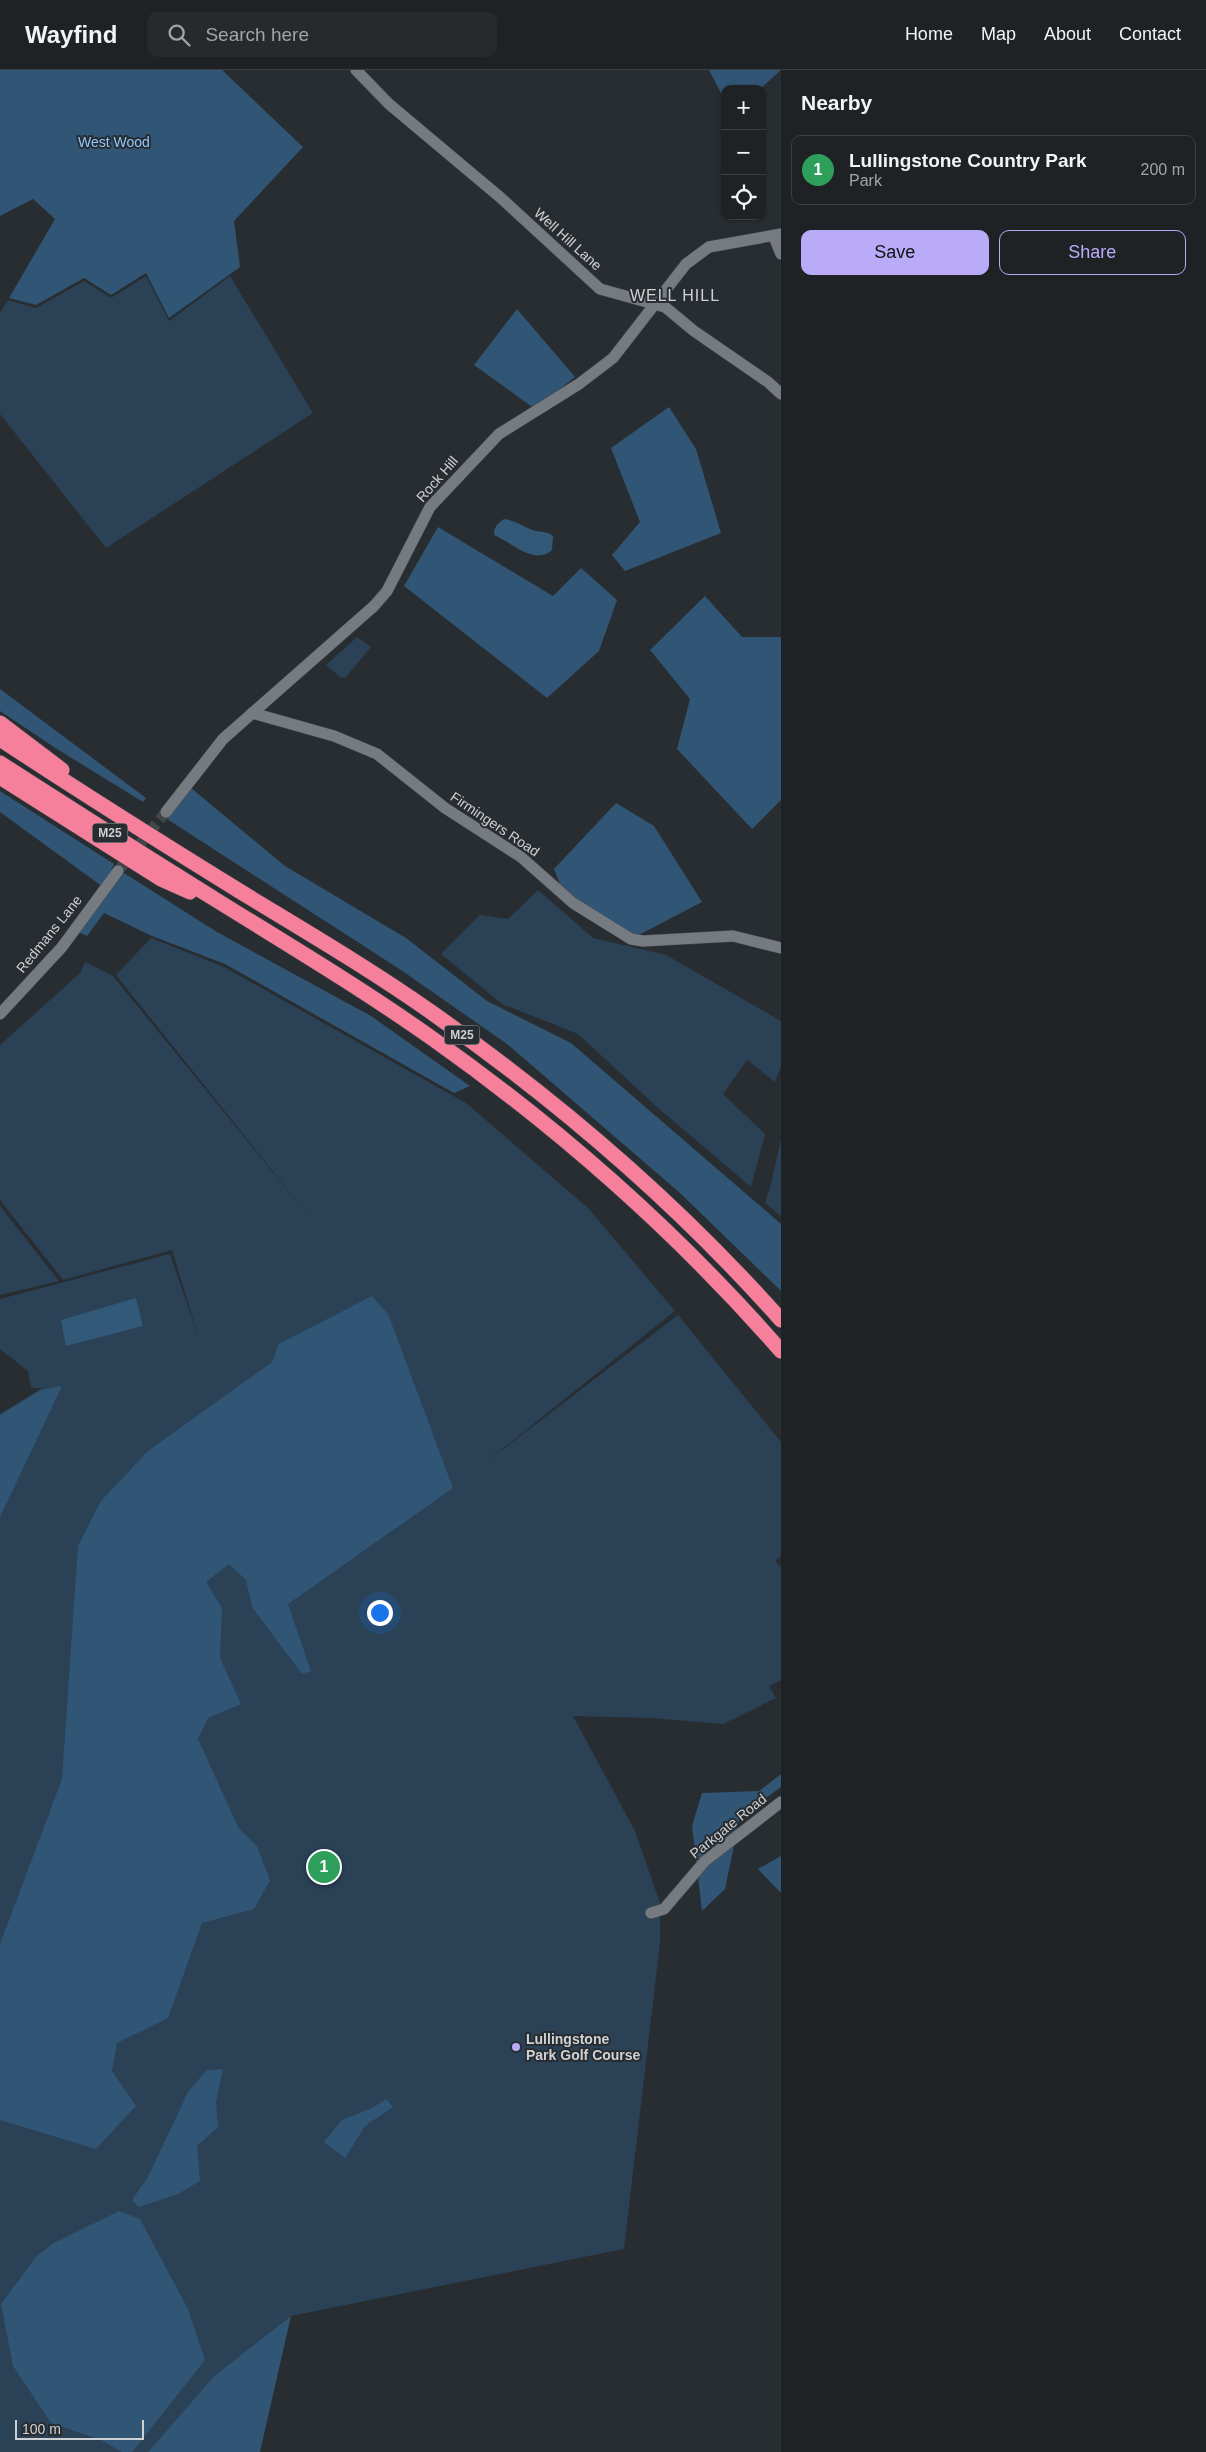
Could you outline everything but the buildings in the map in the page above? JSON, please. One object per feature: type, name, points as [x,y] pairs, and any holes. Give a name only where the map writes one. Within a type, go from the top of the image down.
[{"type":"highway","name":"M25","points":[[0,722],[44,754],[102,805]]},
{"type":"highway","name":"M25","points":[[0,739],[384,981],[479,1046],[570,1118],[649,1187],[711,1246],[781,1320]]},
{"type":"highway","name":"M25","points":[[0,763],[384,1006],[522,1106],[652,1218],[728,1293],[781,1351]]},
{"type":"highway","name":"M25","points":[[0,777],[161,879],[220,902]]},
{"type":"street","name":"Well Hill Lane","points":[[356,70],[389,104],[501,198],[600,288],[665,307],[694,331],[768,382],[781,394]]},
{"type":"street","name":"Rock Hill","points":[[166,812],[223,739],[378,601],[387,590],[430,507],[499,434],[579,384],[614,358],[654,303],[686,264],[708,247],[778,236]]},
{"type":"street","points":[[778,236],[781,254]]},
{"type":"street","name":"Firmingers Road","points":[[252,713],[334,736],[378,754],[445,808],[521,857],[573,903],[631,939],[643,941],[733,936],[781,948]]},
{"type":"street","name":"Redmans Lane","points":[[0,1014],[62,947],[118,871]]},
{"type":"street","name":"Parkgate Road","points":[[651,1913],[664,1909],[705,1861],[781,1802]]},
{"type":"shaded area","points":[[146,276],[169,321],[230,276],[313,413],[106,548],[0,414],[0,313],[8,300],[36,308],[84,281],[111,298]]},
{"type":"shaded area","points":[[504,519],[550,534],[553,536],[552,550],[545,554],[531,554],[494,535],[496,526]]},
{"type":"shaded area","points":[[357,637],[371,647],[345,678],[340,677],[326,665]]},
{"type":"shaded area","points":[[538,890],[593,938],[666,955],[781,1021],[781,1066],[775,1082],[747,1060],[723,1094],[765,1134],[751,1187],[658,1108],[578,1034],[502,1004],[441,954],[480,915],[508,919]]},
{"type":"shaded area","points":[[151,938],[224,967],[466,1103],[588,1208],[675,1311],[486,1462],[678,1315],[781,1442],[781,1556],[775,1561],[781,1567],[781,1680],[769,1686],[776,1698],[723,1724],[651,1718],[573,1716],[635,1831],[660,1903],[660,1943],[624,2249],[291,2316],[214,2376],[148,2452],[0,2452],[0,1414],[42,1388],[31,1388],[28,1371],[0,1349],[0,1299],[170,1254],[198,1336],[172,1250],[63,1280],[0,1200],[0,1045],[80,973],[85,962],[113,976],[315,1224],[116,975]]},
{"type":"shaded area","points":[[781,1139],[781,1216],[765,1203]]},
{"type":"shaded area","points":[[0,1206],[59,1281],[0,1295]]},
{"type":"shaded area","points":[[136,1298],[143,1326],[66,1346],[61,1320]]},
{"type":"green space","name":"West Wood","points":[[0,70],[222,70],[303,147],[234,221],[240,267],[169,318],[146,273],[111,295],[84,278],[36,305],[9,298],[55,219],[33,199],[0,216]]},
{"type":"green space","points":[[709,70],[781,70],[764,85],[721,85],[721,93]]},
{"type":"green space","points":[[517,309],[575,377],[535,409],[474,365]]},
{"type":"green space","points":[[669,407],[696,449],[721,533],[625,571],[612,555],[640,522],[611,448]]},
{"type":"green space","points":[[438,527],[553,596],[581,568],[617,600],[599,651],[547,698],[404,586]]},
{"type":"green space","points":[[705,596],[742,637],[781,637],[781,800],[752,829],[677,749],[690,699],[650,650]]},
{"type":"green space","points":[[0,689],[146,798],[143,802],[0,711]]},
{"type":"green space","points":[[191,788],[285,866],[406,938],[487,1001],[571,1043],[781,1224],[781,1291],[680,1193],[507,1044],[401,970],[167,819]]},
{"type":"green space","points":[[0,791],[114,864],[103,887],[0,812]]},
{"type":"green space","points":[[616,803],[654,826],[702,902],[631,939],[564,894],[554,869]]},
{"type":"green space","points":[[124,873],[217,932],[371,1016],[470,1086],[454,1093],[225,964],[152,936],[104,913],[87,936],[78,932]]},
{"type":"green space","points":[[372,1296],[388,1314],[453,1488],[288,1604],[311,1671],[302,1674],[252,1607],[246,1580],[229,1564],[206,1582],[222,1608],[220,1658],[241,1704],[208,1718],[198,1739],[239,1829],[257,1846],[270,1880],[254,1909],[202,1923],[168,2018],[117,2043],[112,2071],[136,2106],[96,2149],[0,2120],[0,1944],[62,1779],[78,1546],[101,1501],[148,1451],[272,1362],[279,1344]]},
{"type":"green space","points":[[62,1386],[0,1517],[0,1415],[41,1390]]},
{"type":"green space","points":[[781,1774],[781,1787],[740,1817],[725,1889],[702,1911],[692,1826],[702,1793],[759,1791]]},
{"type":"green space","points":[[781,1856],[781,1893],[758,1869]]},
{"type":"green space","points":[[223,2069],[216,2102],[218,2127],[197,2146],[200,2181],[178,2194],[139,2207],[132,2200],[148,2177],[188,2092],[207,2070]]},
{"type":"green space","points":[[386,2099],[393,2107],[365,2126],[345,2158],[324,2142],[342,2120],[372,2108]]},
{"type":"green space","points":[[119,2211],[140,2219],[188,2309],[205,2360],[132,2452],[122,2452],[101,2440],[51,2423],[13,2366],[1,2304],[36,2257],[52,2244]]},
{"type":"green space","points":[[291,2316],[260,2452],[148,2452],[214,2376]]},
{"type":"tunnel","points":[[118,871],[166,812]]},
{"type":"place","name":"Lullingstone Country Park","points":[[324,1867]]},
{"type":"place","name":"Lullingstone Park Golf Course","points":[[516,2047]]},
{"type":"district","name":"WELL HILL","points":[[675,295]]}]
